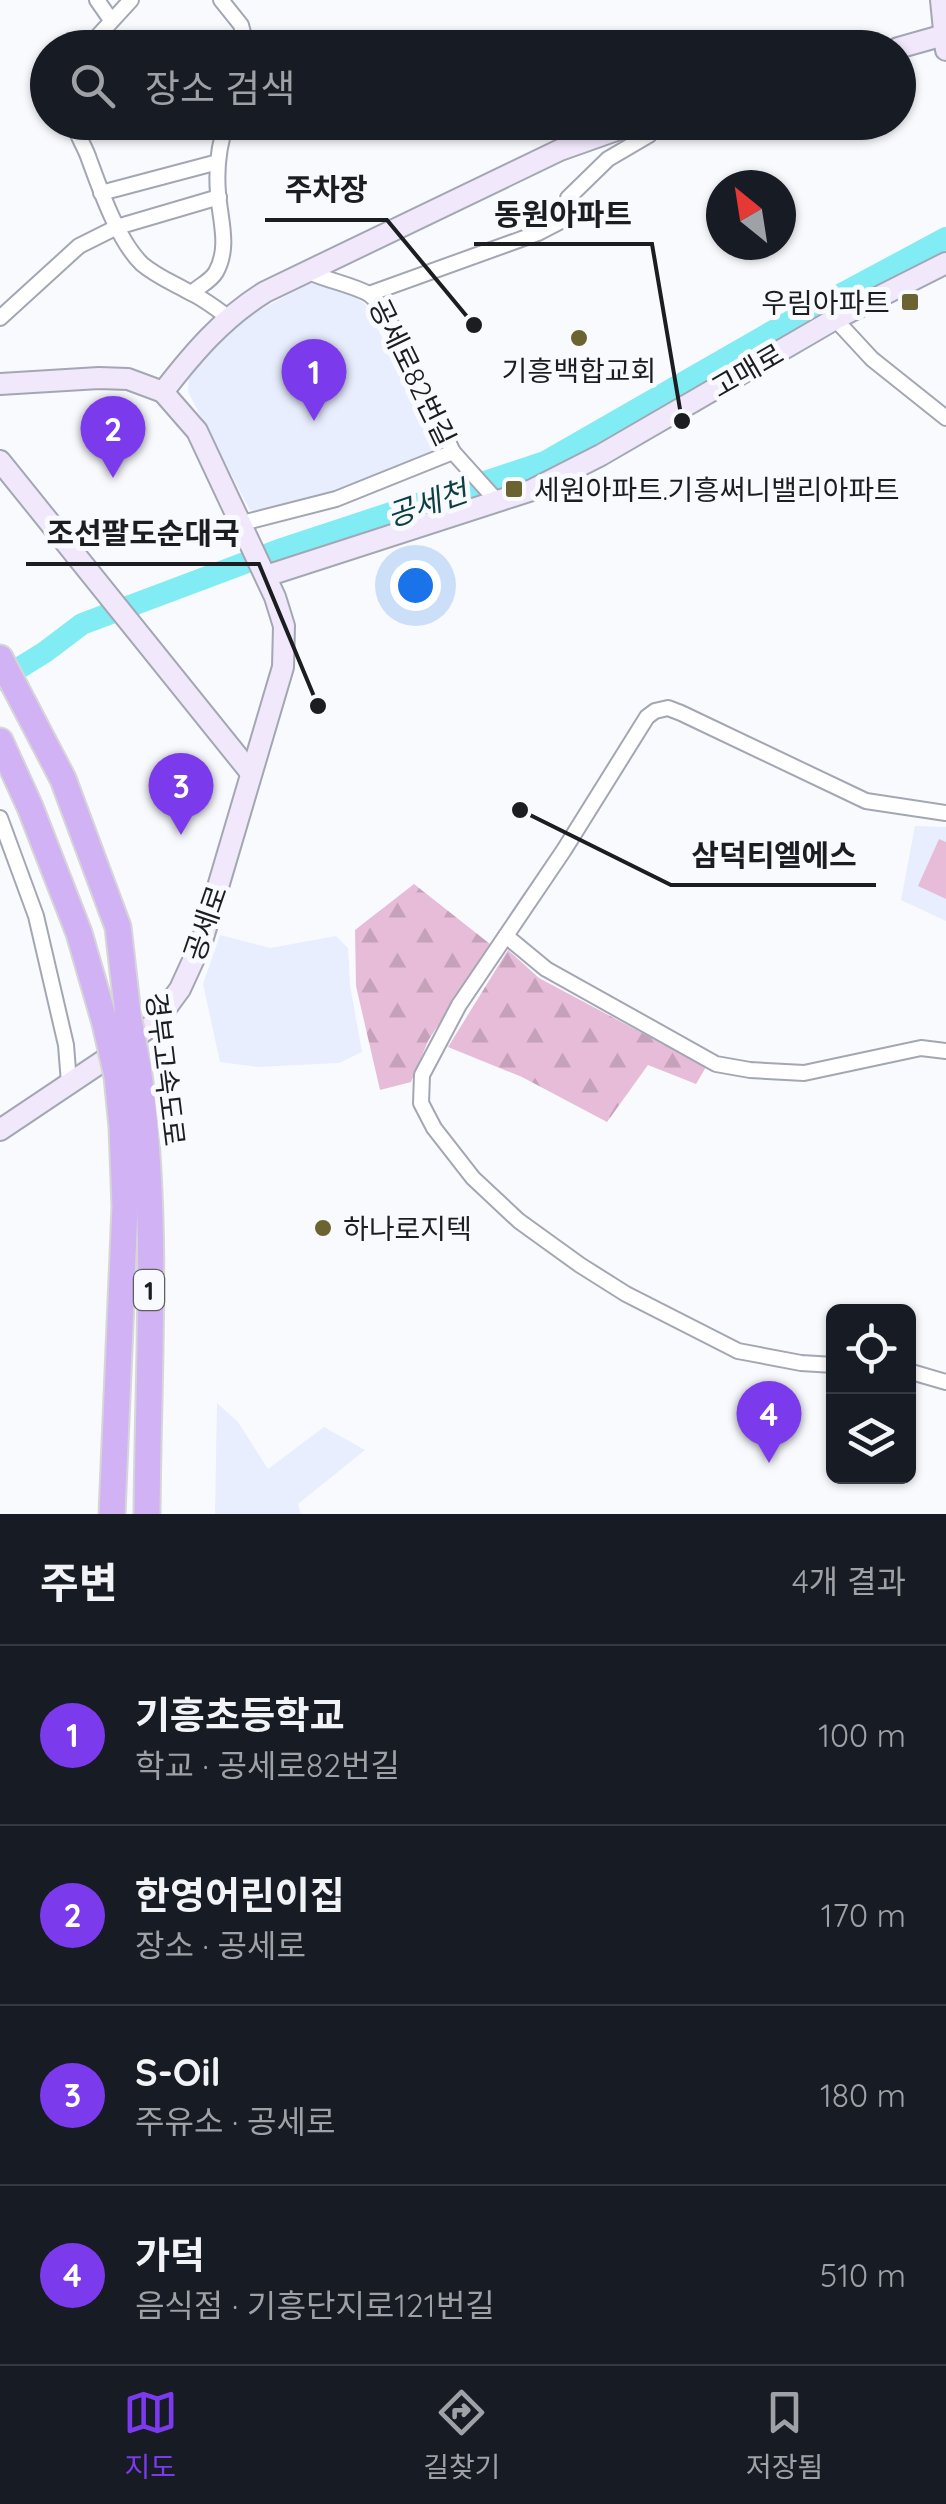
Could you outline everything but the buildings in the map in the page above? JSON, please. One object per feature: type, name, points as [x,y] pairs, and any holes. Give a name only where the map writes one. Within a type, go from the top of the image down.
[{"type":"highway","name":"경부고속도로","points":[[0,658],[63,779],[118,927],[117,1019]]},
{"type":"highway","name":"경부고속도로","points":[[0,741],[117,1019],[128,1071],[146,1123],[150,1204],[147,1514]]},
{"type":"highway","name":"경부고속도로","points":[[112,1514],[125,1207],[122,1127],[128,1071]]},
{"type":"street","points":[[97,0],[110,20]]},
{"type":"street","points":[[102,30],[130,0]]},
{"type":"street","points":[[222,0],[242,30]]},
{"type":"street","points":[[916,46],[945,43],[940,0]]},
{"type":"street","points":[[81,140],[117,227],[140,262],[229,318]]},
{"type":"street","points":[[192,293],[217,270],[224,238],[219,196],[221,140]]},
{"type":"street","points":[[164,392],[205,340],[242,306],[265,292],[560,150],[589,140]]},
{"type":"street","name":"공세로82번길","points":[[245,529],[336,499],[453,452],[383,307],[369,294],[538,234],[564,219],[568,198],[608,159],[640,140]]},
{"type":"street","points":[[101,192],[218,162]]},
{"type":"street","points":[[0,318],[79,246],[117,227],[219,196]]},
{"type":"street","name":"고매로","points":[[266,576],[532,490],[601,455],[835,319],[946,263]]},
{"type":"street","points":[[309,272],[356,286],[369,294]]},
{"type":"street","points":[[835,319],[872,359],[946,418]]},
{"type":"street","points":[[2,385],[128,379],[164,392],[198,432],[245,529]]},
{"type":"street","points":[[453,452],[497,501]]},
{"type":"street","points":[[0,462],[252,773]]},
{"type":"street","name":"공세로","points":[[0,1130],[155,1023],[180,990],[202,941],[283,667],[284,626],[245,529]]},
{"type":"street","points":[[826,1364],[738,1350],[626,1294],[580,1265],[519,1220],[463,1166],[434,1128],[422,1103],[422,1075],[459,1005],[564,850],[640,727],[655,710],[668,708],[682,713],[866,800],[946,813]]},
{"type":"street","points":[[0,818],[39,930],[66,1045],[69,1083]]},
{"type":"street","points":[[506,936],[546,970],[716,1064],[804,1073],[921,1048],[946,1050]]},
{"type":"street","points":[[916,1373],[946,1382]]},
{"type":"shaded area","points":[[310,283],[345,290],[366,305],[438,451],[358,483],[267,512],[250,510],[188,392],[189,375],[236,323]]},
{"type":"shaded area","points":[[915,826],[946,827],[946,921],[901,900]]},
{"type":"shaded area","points":[[220,935],[270,948],[336,936],[348,948],[362,1052],[339,1063],[257,1067],[220,1062],[203,984]]},
{"type":"shaded area","points":[[217,1403],[238,1422],[268,1469],[324,1427],[365,1450],[298,1504],[301,1514],[215,1514]]},
{"type":"green space","points":[[939,839],[946,842],[946,899],[918,886]]},
{"type":"green space","points":[[414,884],[490,944],[428,1041],[411,1082],[380,1090],[356,986],[355,930]]},
{"type":"green space","points":[[508,950],[539,978],[706,1067],[696,1084],[648,1065],[607,1122],[522,1077],[448,1047]]},
{"type":"waterway","name":"공세천","points":[[0,680],[82,624],[279,550],[545,462],[782,326],[946,238]]},
{"type":"place","name":"우림아파트","points":[[910,302]]},
{"type":"place","name":"주차장","points":[[474,325]]},
{"type":"place","name":"기흥백합교회","points":[[579,338]]},
{"type":"place","name":"기흥초등학교","points":[[314,421]]},
{"type":"place","name":"동원아파트","points":[[682,421]]},
{"type":"place","name":"한영어린이집","points":[[113,478]]},
{"type":"place","name":"세원아파트.기흥써니밸리아파트","points":[[514,489]]},
{"type":"place","name":"조선팔도순대국","points":[[318,706]]},
{"type":"place","name":"삼덕티엘에스","points":[[520,810]]},
{"type":"place","name":"S-Oil","points":[[181,835]]},
{"type":"place","name":"하나로지텍","points":[[323,1228]]},
{"type":"place","name":"가덕","points":[[769,1463]]}]
